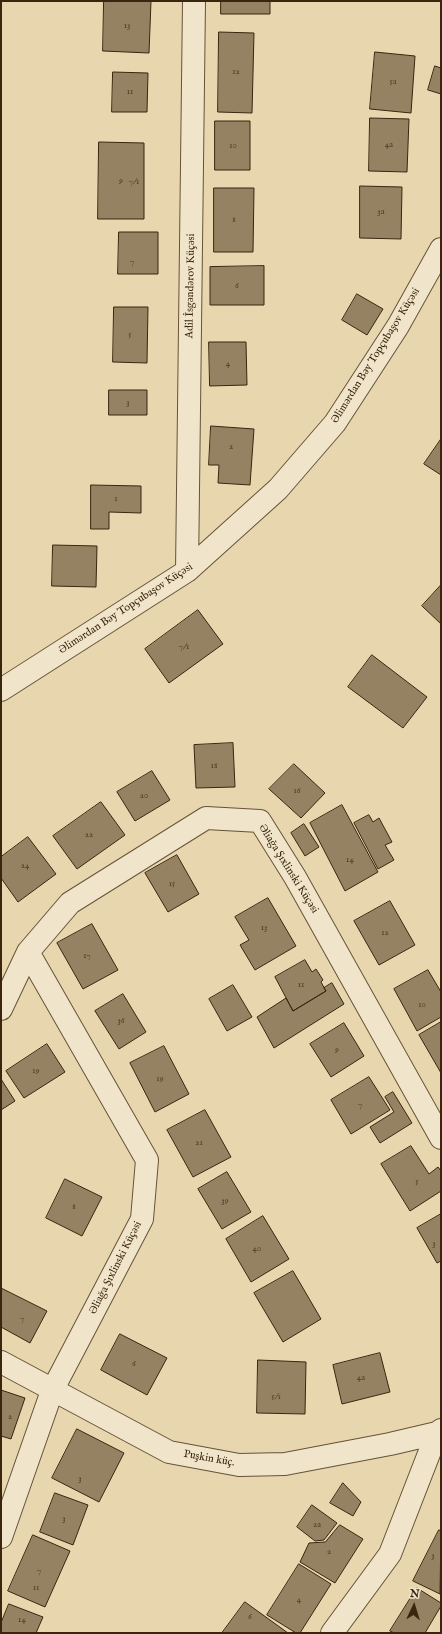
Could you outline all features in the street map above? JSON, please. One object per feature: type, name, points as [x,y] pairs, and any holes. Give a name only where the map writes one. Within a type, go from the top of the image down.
[{"type":"street","name":"Adil İsgəndərov Küçəsi","points":[[187,571],[194,1]]},
{"type":"street","name":"Əlimərdan Bəy Topçubaşov Küçəsi","points":[[1,690],[187,571],[278,489],[335,423],[398,326],[441,249]]},
{"type":"street","name":"Əliağa Şıxlinski Küçəsi","points":[[1,1009],[28,952],[70,903],[206,818],[260,821],[299,884],[441,1138]]},
{"type":"street","name":"Əliağa Şıxlinski Küçəsi","points":[[1,1537],[52,1390],[142,1219],[146,1160],[28,952]]},
{"type":"street","name":"Puşkin küç.","points":[[1,1362],[169,1452],[239,1465],[285,1464],[390,1444],[439,1431]]},
{"type":"street","points":[[332,1633],[390,1554],[439,1431]]},
{"type":"building","points":[[104,1],[151,1],[149,53],[103,51]]},
{"type":"building","points":[[221,1],[270,1],[270,14],[221,14]]},
{"type":"building","points":[[219,32],[254,33],[252,113],[218,112]]},
{"type":"building","points":[[375,52],[415,56],[411,113],[370,109]]},
{"type":"building","points":[[435,66],[441,68],[441,94],[428,90]]},
{"type":"building","points":[[113,72],[148,73],[147,112],[112,112]]},
{"type":"building","points":[[370,118],[409,119],[407,172],[369,171]]},
{"type":"building","points":[[215,121],[250,121],[250,170],[215,170]]},
{"type":"building","points":[[99,142],[144,143],[144,219],[98,219]]},
{"type":"building","points":[[360,186],[402,187],[401,239],[360,238]]},
{"type":"building","points":[[214,188],[254,188],[253,252],[214,252]]},
{"type":"building","points":[[119,232],[158,232],[158,274],[118,274]]},
{"type":"building","points":[[264,266],[264,305],[210,305],[210,267]]},
{"type":"building","points":[[357,294],[383,309],[367,335],[342,320]]},
{"type":"building","points":[[114,307],[148,307],[147,363],[113,362]]},
{"type":"building","points":[[209,342],[246,342],[247,385],[210,386]]},
{"type":"building","points":[[109,390],[147,390],[147,415],[109,415]]},
{"type":"building","points":[[211,426],[254,429],[250,485],[218,483],[219,465],[209,465]]},
{"type":"building","points":[[441,439],[441,475],[424,464]]},
{"type":"building","points":[[91,485],[141,486],[141,513],[109,512],[109,529],[91,529]]},
{"type":"building","points":[[53,545],[97,546],[96,587],[52,586]]},
{"type":"building","points":[[441,585],[441,624],[422,606]]},
{"type":"building","points":[[198,610],[223,644],[169,683],[145,649]]},
{"type":"building","points":[[372,655],[427,697],[403,728],[348,687]]},
{"type":"building","points":[[233,743],[235,787],[196,788],[194,745]]},
{"type":"building","points":[[294,764],[325,793],[301,818],[269,789]]},
{"type":"building","points":[[152,771],[170,800],[135,821],[117,792]]},
{"type":"building","points":[[101,802],[125,835],[77,869],[53,836]]},
{"type":"building","points":[[342,805],[378,872],[345,891],[310,823]]},
{"type":"building","points":[[369,815],[373,822],[379,818],[392,842],[385,845],[394,860],[378,869],[354,823]]},
{"type":"building","points":[[304,824],[319,847],[305,856],[291,833]]},
{"type":"building","points":[[28,837],[56,874],[18,902],[1,878],[1,857]]},
{"type":"building","points":[[177,855],[199,894],[168,912],[145,873]]},
{"type":"building","points":[[268,898],[296,946],[255,970],[240,945],[249,940],[235,917]]},
{"type":"building","points":[[390,901],[415,945],[379,965],[354,921]]},
{"type":"building","points":[[92,924],[118,970],[83,989],[57,943]]},
{"type":"building","points":[[305,960],[312,972],[316,969],[323,980],[321,982],[326,991],[293,1011],[275,977]]},
{"type":"building","points":[[428,970],[441,992],[441,1017],[417,1031],[394,989]]},
{"type":"building","points":[[332,983],[344,1004],[274,1048],[257,1017],[286,998],[293,1011],[326,991],[324,988]]},
{"type":"building","points":[[233,985],[252,1017],[227,1031],[209,999]]},
{"type":"building","points":[[123,994],[146,1032],[119,1049],[95,1011]]},
{"type":"building","points":[[441,1022],[441,1073],[419,1035]]},
{"type":"building","points":[[344,1023],[364,1056],[331,1077],[310,1044]]},
{"type":"building","points":[[47,1044],[65,1072],[24,1098],[6,1071]]},
{"type":"building","points":[[164,1046],[189,1094],[155,1112],[130,1063]]},
{"type":"building","points":[[369,1077],[390,1110],[351,1134],[331,1100]]},
{"type":"building","points":[[1,1079],[15,1101],[1,1110]]},
{"type":"building","points":[[393,1092],[412,1123],[380,1143],[370,1127],[394,1112],[385,1097]]},
{"type":"building","points":[[205,1110],[231,1157],[193,1177],[167,1130]]},
{"type":"building","points":[[411,1146],[429,1174],[438,1167],[441,1171],[441,1191],[410,1211],[381,1164]]},
{"type":"building","points":[[227,1172],[251,1212],[222,1229],[198,1189]]},
{"type":"building","points":[[65,1179],[102,1197],[82,1236],[46,1218]]},
{"type":"building","points":[[441,1214],[441,1261],[437,1263],[417,1228]]},
{"type":"building","points":[[263,1216],[289,1259],[251,1282],[226,1239]]},
{"type":"building","points":[[293,1271],[321,1319],[283,1342],[254,1293]]},
{"type":"building","points":[[1,1288],[47,1311],[30,1343],[1,1327]]},
{"type":"building","points":[[120,1334],[167,1358],[147,1395],[101,1370]]},
{"type":"building","points":[[380,1353],[390,1392],[342,1404],[333,1365]]},
{"type":"building","points":[[258,1360],[306,1362],[305,1414],[257,1413]]},
{"type":"building","points":[[1,1390],[25,1398],[11,1439],[1,1436]]},
{"type":"building","points":[[77,1429],[124,1453],[99,1502],[52,1478]]},
{"type":"building","points":[[343,1483],[361,1502],[353,1516],[330,1503]]},
{"type":"building","points":[[55,1493],[88,1505],[73,1545],[40,1532]]},
{"type":"building","points":[[312,1505],[337,1523],[324,1540],[315,1541],[297,1527]]},
{"type":"building","points":[[340,1525],[363,1539],[335,1583],[300,1562],[309,1543],[325,1542]]},
{"type":"building","points":[[439,1530],[441,1531],[440,1594],[413,1581]]},
{"type":"building","points":[[33,1535],[70,1551],[45,1607],[8,1591]]},
{"type":"building","points":[[299,1564],[331,1584],[300,1633],[296,1633],[267,1615]]},
{"type":"building","points":[[417,1588],[441,1603],[441,1606],[425,1633],[394,1633],[390,1631]]},
{"type":"building","points":[[245,1602],[288,1633],[222,1633]]},
{"type":"building","points":[[9,1604],[43,1617],[36,1633],[1,1633],[1,1623]]}]
